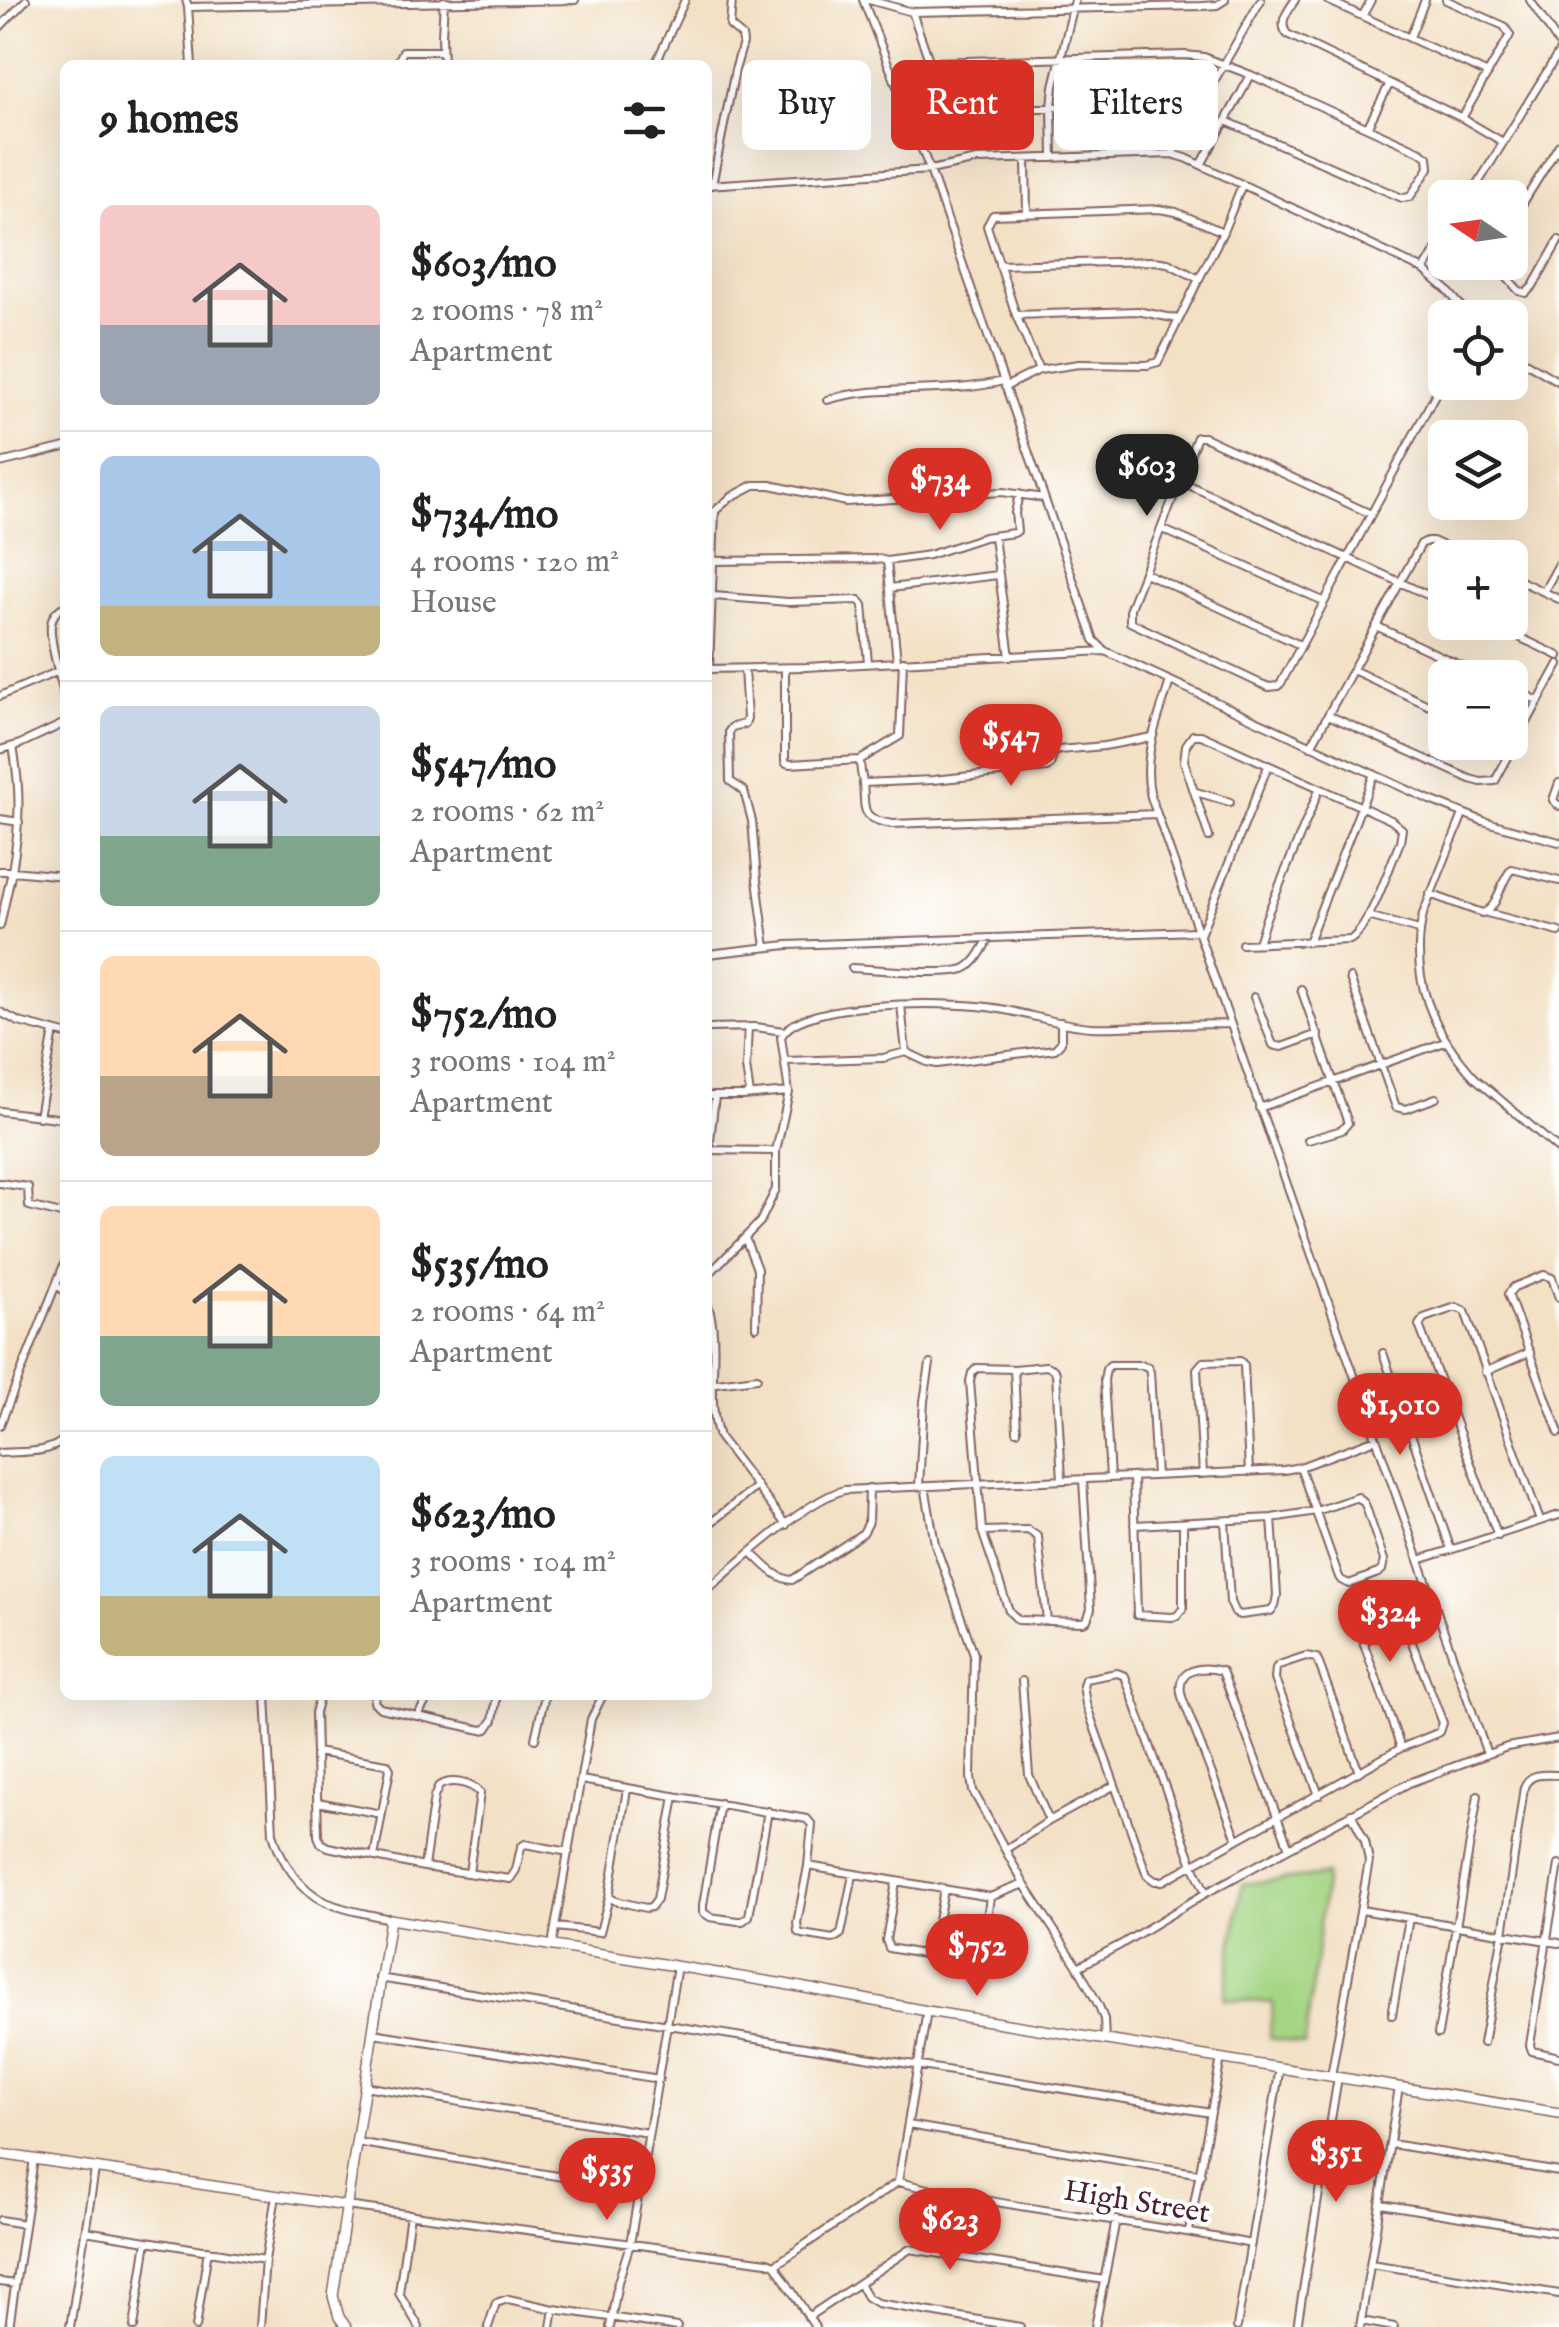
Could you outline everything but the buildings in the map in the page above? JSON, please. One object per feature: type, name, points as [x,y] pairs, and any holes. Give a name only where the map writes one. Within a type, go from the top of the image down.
[{"type":"street","points":[[0,27],[26,0]]},
{"type":"street","points":[[192,60],[186,3],[575,0]]},
{"type":"street","points":[[657,60],[685,0]]},
{"type":"street","points":[[712,175],[742,43],[742,36],[730,26],[732,0]]},
{"type":"street","points":[[866,0],[912,12],[1202,6],[1225,0]]},
{"type":"street","points":[[866,0],[930,170],[1094,640],[1105,650],[1170,681],[1463,814],[1559,842]]},
{"type":"street","points":[[1053,158],[1052,107],[1075,0]]},
{"type":"street","points":[[1172,154],[1262,0]]},
{"type":"street","points":[[1295,0],[1283,22],[1287,34],[1462,118],[1503,142]]},
{"type":"street","points":[[1327,0],[1488,74]]},
{"type":"street","points":[[1363,15],[1371,0]]},
{"type":"street","points":[[1410,37],[1425,0]]},
{"type":"street","points":[[1446,0],[1509,30],[1509,38],[1462,118]]},
{"type":"street","points":[[1530,0],[1559,44]]},
{"type":"street","points":[[443,60],[444,1]]},
{"type":"street","points":[[912,12],[929,60]]},
{"type":"street","points":[[400,60],[403,51],[442,51]]},
{"type":"street","points":[[1480,180],[1559,52]]},
{"type":"street","points":[[996,60],[1196,56],[1224,64],[1368,126],[1428,157],[1429,168],[1410,197],[1402,198],[1226,122]]},
{"type":"street","points":[[1200,165],[1251,75]]},
{"type":"street","points":[[1368,126],[1389,84]]},
{"type":"street","points":[[1034,107],[1052,107]]},
{"type":"street","points":[[1528,190],[1559,145]]},
{"type":"street","points":[[712,185],[930,170],[966,161],[1172,154],[1424,270],[1456,300]]},
{"type":"street","points":[[1026,160],[1027,213]]},
{"type":"street","points":[[828,400],[869,393],[1004,384],[1039,370],[1079,364],[1154,364],[1164,353],[1242,185]]},
{"type":"street","points":[[1039,370],[987,226],[995,214],[1160,209],[1223,232]]},
{"type":"street","points":[[1510,280],[1526,293],[1559,240]]},
{"type":"street","points":[[999,265],[1154,262],[1168,263],[1199,279]]},
{"type":"street","points":[[1424,270],[1428,264]]},
{"type":"street","points":[[1016,315],[1127,310],[1178,319]]},
{"type":"street","points":[[1528,364],[1559,382]]},
{"type":"street","points":[[1371,514],[1198,437],[1130,608],[1130,622],[1259,683],[1278,686],[1348,558],[1432,400]]},
{"type":"street","points":[[0,463],[60,448]]},
{"type":"street","points":[[1180,481],[1428,595]]},
{"type":"street","points":[[712,620],[712,513],[754,485],[771,484],[846,502],[1002,492],[1044,498]]},
{"type":"street","points":[[714,561],[887,561],[929,555],[1017,531],[1019,494]]},
{"type":"street","points":[[1162,529],[1323,601]]},
{"type":"street","points":[[994,538],[1010,656]]},
{"type":"street","points":[[1311,746],[1420,546],[1428,541]]},
{"type":"street","points":[[785,668],[786,762],[860,760],[900,736],[900,661],[887,561]]},
{"type":"street","points":[[1544,592],[1559,564]]},
{"type":"street","points":[[1145,573],[1300,645]]},
{"type":"street","points":[[890,588],[998,575]]},
{"type":"street","points":[[1528,584],[1559,599]]},
{"type":"street","points":[[714,596],[788,602],[859,600],[863,606],[868,663]]},
{"type":"street","points":[[60,609],[51,622],[60,676]]},
{"type":"street","points":[[1376,626],[1449,660]]},
{"type":"street","points":[[1525,640],[1559,656]]},
{"type":"street","points":[[712,669],[1105,650]]},
{"type":"street","points":[[1528,719],[1559,664]]},
{"type":"street","points":[[744,668],[747,720],[729,731],[729,776],[744,791],[752,822],[766,947]]},
{"type":"street","points":[[1353,670],[1428,705]]},
{"type":"street","points":[[0,696],[59,671]]},
{"type":"street","points":[[1170,681],[1148,754],[1148,783],[1157,814],[1486,1754]]},
{"type":"street","points":[[1528,696],[1539,701]]},
{"type":"street","points":[[1328,715],[1428,759]]},
{"type":"street","points":[[0,750],[60,725]]},
{"type":"street","points":[[1209,838],[1184,761],[1193,735],[1391,820],[1402,829],[1400,842],[1360,933],[1350,940],[1242,944]]},
{"type":"street","points":[[863,783],[1046,768],[1059,750],[1152,737]]},
{"type":"street","points":[[0,926],[19,822],[20,788],[14,746]]},
{"type":"street","points":[[860,760],[864,810],[883,823],[1157,814]]},
{"type":"street","points":[[1431,760],[1482,782],[1495,781],[1505,760]]},
{"type":"street","points":[[1198,933],[1268,766]]},
{"type":"street","points":[[1308,942],[1374,774]]},
{"type":"street","points":[[1559,783],[1552,800],[1559,806]]},
{"type":"street","points":[[1258,943],[1319,790]]},
{"type":"street","points":[[1194,792],[1230,802]]},
{"type":"street","points":[[1463,814],[1419,930],[1424,990],[1445,1042],[1475,1078],[1559,1150]]},
{"type":"street","points":[[0,819],[19,822]]},
{"type":"street","points":[[1486,913],[1512,869],[1559,881]]},
{"type":"street","points":[[0,870],[60,876]]},
{"type":"street","points":[[1430,894],[1478,913],[1559,932]]},
{"type":"street","points":[[1368,916],[1419,930]]},
{"type":"street","points":[[712,954],[766,947],[1198,933]]},
{"type":"street","points":[[852,968],[964,969],[982,952],[988,938]]},
{"type":"street","points":[[1350,978],[1396,1107],[1406,1108],[1436,1098]]},
{"type":"street","points":[[1301,988],[1348,1123],[1342,1130],[1308,1140]]},
{"type":"street","points":[[1254,997],[1273,1045],[1282,1047],[1318,1034]]},
{"type":"street","points":[[712,1028],[784,1031],[805,1018],[844,1008],[958,1004],[1095,1027],[1230,1024]]},
{"type":"street","points":[[901,1005],[906,1052]]},
{"type":"street","points":[[0,1012],[13,1020],[60,1033]]},
{"type":"street","points":[[0,1025],[13,1020]]},
{"type":"street","points":[[784,1062],[883,1058],[906,1052],[937,1064],[1055,1050],[1061,1042],[1061,1022]]},
{"type":"street","points":[[748,1027],[746,1067],[750,1096]]},
{"type":"street","points":[[39,1117],[54,1031]]},
{"type":"street","points":[[712,1271],[760,1222],[776,1189],[776,1151],[789,1092],[784,1031]]},
{"type":"street","points":[[1259,1108],[1445,1042]]},
{"type":"street","points":[[712,1096],[789,1092]]},
{"type":"street","points":[[0,1111],[60,1119]]},
{"type":"street","points":[[712,1150],[776,1151]]},
{"type":"street","points":[[0,1183],[28,1187],[29,1206],[60,1214]]},
{"type":"street","points":[[746,1238],[757,1269],[756,1327]]},
{"type":"street","points":[[0,1426],[60,1275]]},
{"type":"street","points":[[1559,1298],[1552,1278],[1547,1275],[1509,1292],[1559,1433]]},
{"type":"street","points":[[56,1285],[60,1288]]},
{"type":"street","points":[[1498,1536],[1419,1325],[1424,1318],[1462,1308],[1540,1521]]},
{"type":"street","points":[[1485,1372],[1530,1352]]},
{"type":"street","points":[[1383,1353],[1451,1550]]},
{"type":"street","points":[[1204,1474],[1197,1369],[1203,1362],[1234,1360],[1240,1361],[1244,1370],[1249,1472]]},
{"type":"street","points":[[930,1364],[924,1402],[922,1486],[935,1544],[974,1654],[971,1785],[1024,1884],[1078,1967],[1104,2019],[1105,2040]]},
{"type":"street","points":[[1062,1480],[1056,1373],[1046,1366],[977,1368],[970,1381],[982,1532],[1011,1616],[1018,1620],[1083,1622],[1090,1615],[1083,1480]]},
{"type":"street","points":[[1110,1478],[1104,1380],[1110,1366],[1148,1367],[1156,1476]]},
{"type":"street","points":[[1014,1369],[1017,1431]]},
{"type":"street","points":[[712,1384],[757,1378]]},
{"type":"street","points":[[1400,1402],[1443,1387]]},
{"type":"street","points":[[712,1393],[719,1438],[787,1525]]},
{"type":"street","points":[[712,1586],[787,1525],[836,1492],[1284,1470],[1376,1439]]},
{"type":"street","points":[[0,1453],[47,1449],[60,1443]]},
{"type":"street","points":[[1134,1525],[1272,1518],[1316,1511],[1354,1497],[1362,1500],[1384,1560],[1382,1570],[1349,1584],[1341,1580],[1316,1511],[1300,1467]]},
{"type":"street","points":[[1133,1476],[1136,1612],[1140,1616],[1172,1617],[1181,1613],[1185,1603],[1183,1523]]},
{"type":"street","points":[[712,1522],[757,1486]]},
{"type":"street","points":[[752,1553],[778,1576],[792,1580],[863,1534],[868,1524],[869,1488]]},
{"type":"street","points":[[1418,1560],[1559,1515]]},
{"type":"street","points":[[1225,1520],[1230,1602],[1235,1614],[1240,1615],[1272,1611],[1275,1606],[1272,1518]]},
{"type":"street","points":[[982,1532],[1035,1532],[1046,1620]]},
{"type":"street","points":[[1401,1748],[1364,1644],[1372,1633],[1436,1609]]},
{"type":"street","points":[[1206,1893],[1193,1865],[1125,1676],[1117,1673],[1085,1679],[1086,1704],[1148,1874],[1163,1881],[1193,1865],[1237,1839],[1320,1795],[1401,1748],[1440,1732],[1443,1723],[1404,1622]]},
{"type":"street","points":[[1320,1795],[1275,1678],[1279,1665],[1306,1656],[1316,1658],[1360,1772]]},
{"type":"street","points":[[1237,1839],[1179,1688],[1180,1679],[1187,1672],[1214,1668],[1222,1671],[1289,1848]]},
{"type":"street","points":[[1022,1682],[1028,1775],[1049,1821]]},
{"type":"street","points":[[266,1700],[276,1844],[297,1879],[321,1900],[335,1906],[390,1919],[927,2011],[1559,2113]]},
{"type":"street","points":[[318,1700],[315,1708],[321,1843],[374,1858],[510,1879],[525,1844],[569,1852]]},
{"type":"street","points":[[374,1700],[376,1706],[482,1730],[491,1726],[495,1700]]},
{"type":"street","points":[[417,1716],[427,1700]]},
{"type":"street","points":[[535,1739],[544,1700]]},
{"type":"street","points":[[552,1946],[591,1719],[600,1700]]},
{"type":"street","points":[[1078,1967],[1410,1782],[1506,1747],[1559,1738]]},
{"type":"street","points":[[316,1752],[387,1764],[390,1774],[374,1858]]},
{"type":"street","points":[[1484,2043],[1524,1787],[1534,1775],[1559,1775]]},
{"type":"street","points":[[581,1780],[811,1821],[808,1866],[797,1923],[802,1934],[838,1938],[844,1929],[853,1875]]},
{"type":"street","points":[[424,1867],[434,1796],[439,1786],[452,1781],[476,1788],[480,1793],[469,1873]]},
{"type":"street","points":[[1006,1849],[1115,1785]]},
{"type":"street","points":[[556,1927],[600,1932],[628,1789]]},
{"type":"street","points":[[1438,2034],[1478,1794]]},
{"type":"street","points":[[609,1898],[646,1908],[655,1904],[675,1796]]},
{"type":"street","points":[[318,1802],[382,1814]]},
{"type":"street","points":[[720,1803],[702,1905],[703,1912],[710,1916],[743,1921],[749,1916],[768,1811]]},
{"type":"street","points":[[1298,2327],[1368,1854],[1351,1813]]},
{"type":"street","points":[[1559,1864],[1530,2049],[1559,2057]]},
{"type":"street","points":[[808,1866],[990,1897],[1024,1884]]},
{"type":"street","points":[[896,1882],[887,1945],[922,1954],[932,1946],[944,1890]]},
{"type":"street","points":[[990,1897],[982,1954],[995,1963],[1011,1962]]},
{"type":"street","points":[[1361,1910],[1559,1944]]},
{"type":"street","points":[[1392,2015],[1408,1918]]},
{"type":"street","points":[[346,2327],[333,2296],[390,1919]]},
{"type":"street","points":[[610,2327],[630,2244],[677,1966]]},
{"type":"street","points":[[379,1978],[1211,2113]]},
{"type":"street","points":[[775,2265],[898,2182],[927,2011]]},
{"type":"street","points":[[372,2033],[659,2079]]},
{"type":"street","points":[[1189,2232],[1221,2058]]},
{"type":"street","points":[[1237,2327],[1280,2067]]},
{"type":"street","points":[[364,2086],[648,2134]]},
{"type":"street","points":[[1394,2327],[1360,2324],[1399,2087]]},
{"type":"street","points":[[908,2125],[1201,2174]]},
{"type":"street","points":[[356,2142],[639,2190]]},
{"type":"street","points":[[1390,2144],[1559,2172]]},
{"type":"street","points":[[0,2154],[346,2206],[754,2260],[775,2265],[815,2327]]},
{"type":"street","points":[[9,2327],[34,2159]]},
{"type":"street","points":[[70,2327],[95,2170]]},
{"type":"street","name":"High Street","points":[[898,2182],[951,2195],[1251,2244]]},
{"type":"street","points":[[940,2253],[951,2195]]},
{"type":"street","points":[[260,2327],[276,2196]]},
{"type":"street","points":[[1380,2204],[1559,2233]]},
{"type":"street","points":[[410,2214],[398,2293],[419,2327]]},
{"type":"street","points":[[0,2220],[24,2224]]},
{"type":"street","points":[[1095,2327],[1116,2220]]},
{"type":"street","points":[[85,2231],[266,2260]]},
{"type":"street","points":[[134,2327],[146,2241]]},
{"type":"street","points":[[196,2327],[208,2250]]},
{"type":"street","points":[[808,2317],[906,2250],[1104,2280]]},
{"type":"street","points":[[1371,2264],[1559,2294]]},
{"type":"street","points":[[0,2282],[15,2284]]},
{"type":"street","points":[[859,2284],[867,2297],[877,2303],[1020,2327]]},
{"type":"street","points":[[488,2327],[492,2308],[504,2300],[674,2327]]},
{"type":"street","points":[[551,2327],[554,2310]]},
{"type":"green space","points":[[1326,1875],[1305,2045],[1269,2038],[1273,2003],[1224,1999],[1242,1884]]}]
